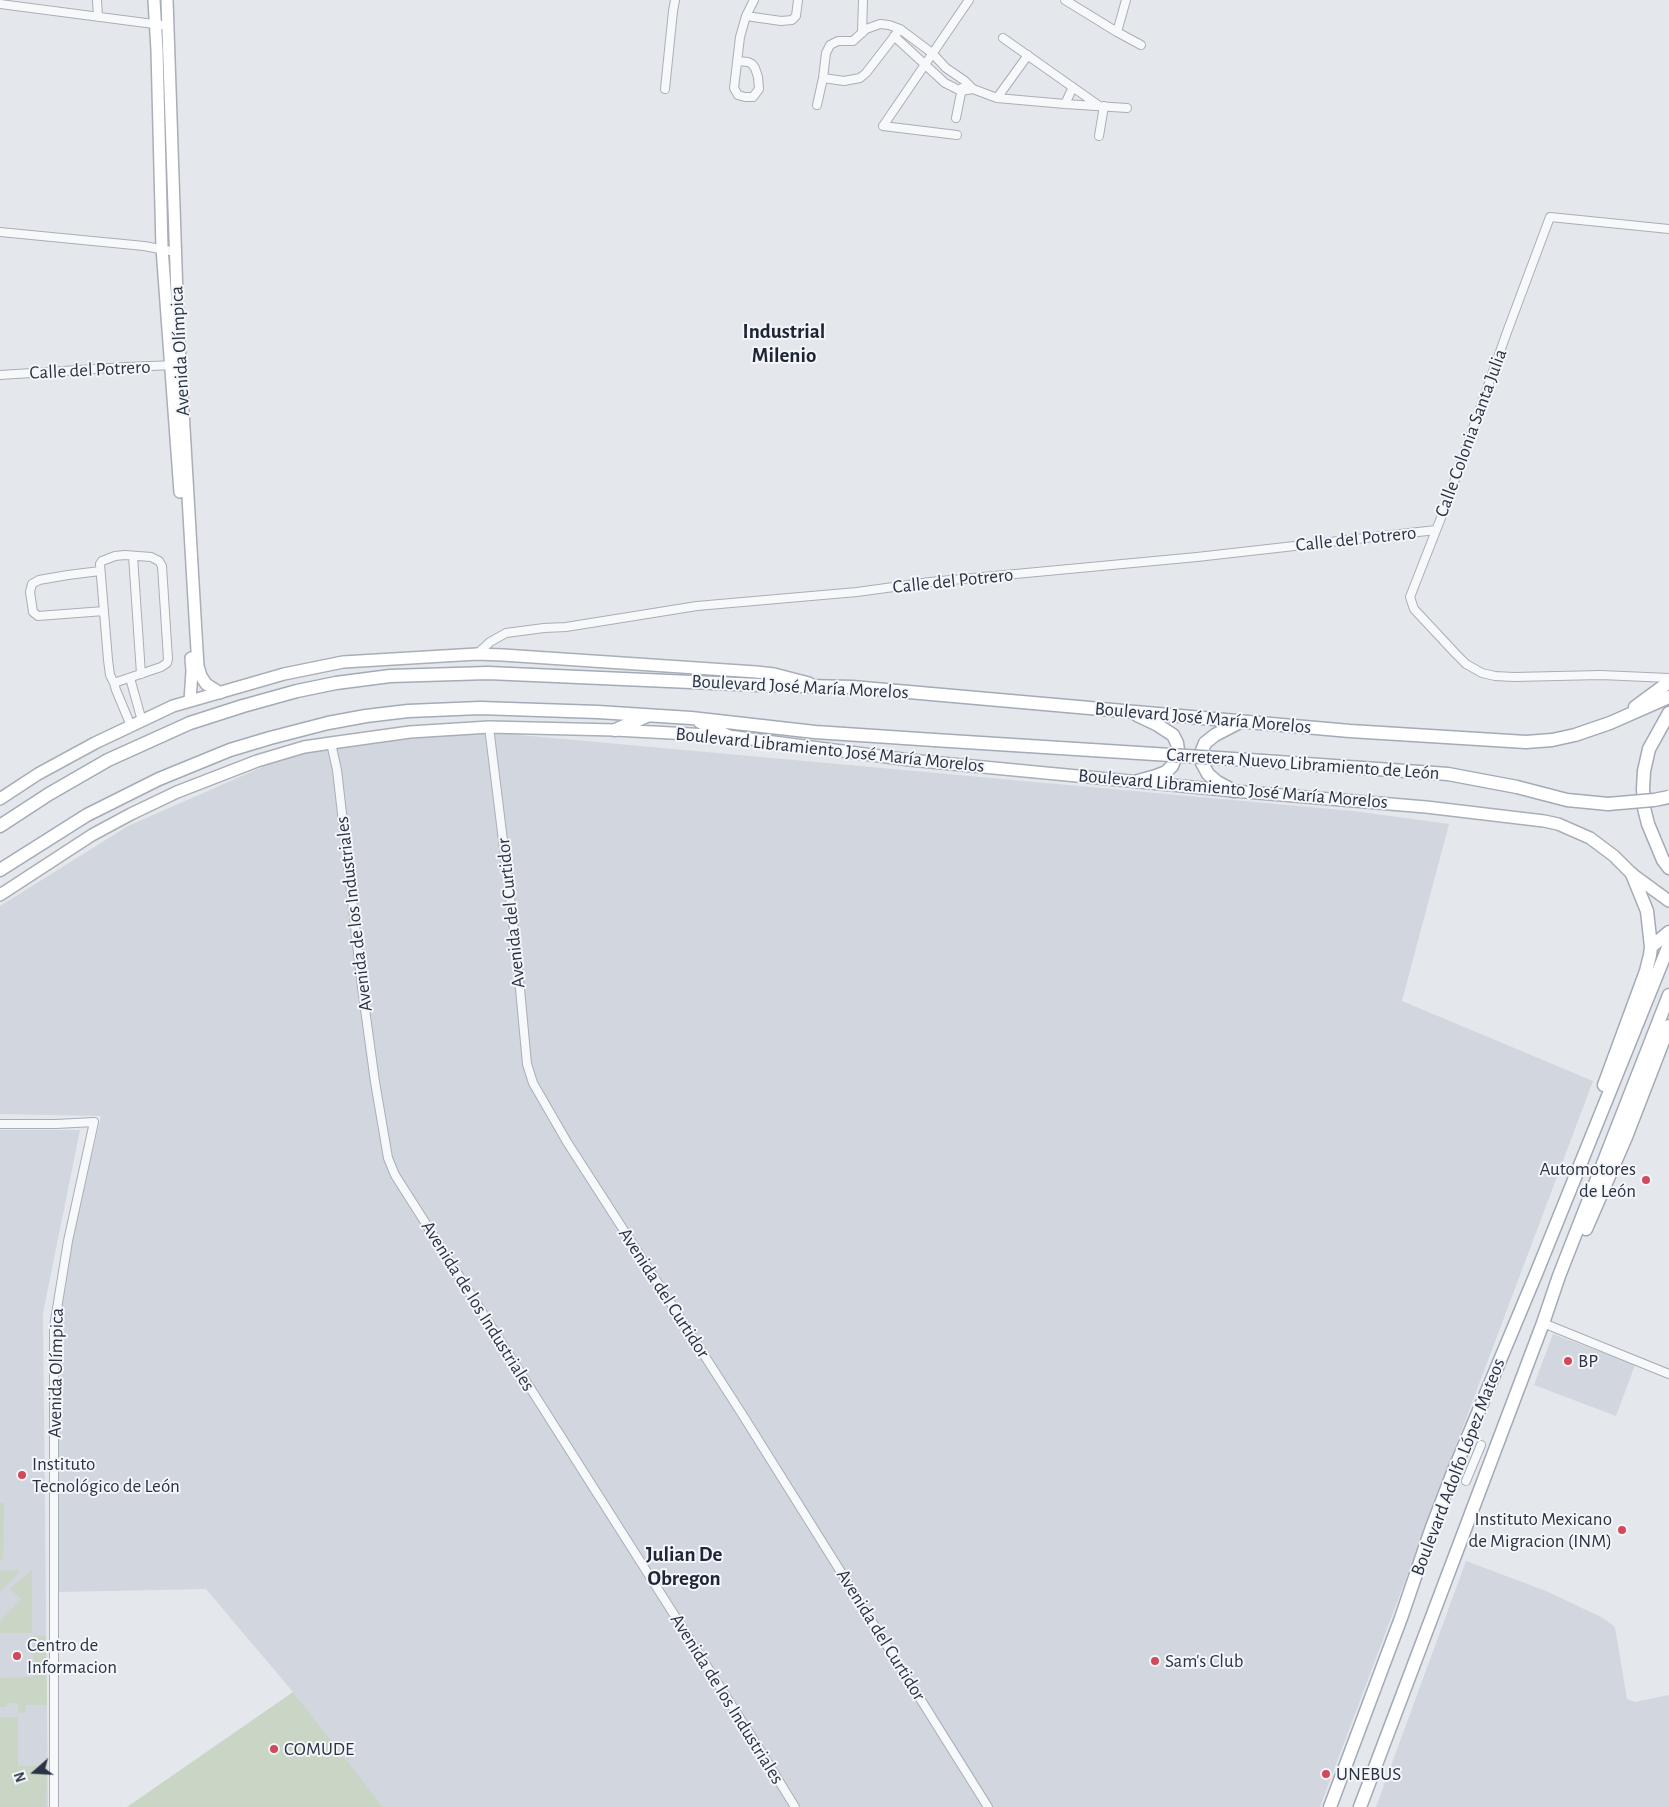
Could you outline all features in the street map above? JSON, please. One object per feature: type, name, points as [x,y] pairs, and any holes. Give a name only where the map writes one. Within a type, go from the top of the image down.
[{"type":"main road","name":"Boulevard José María Morelos","points":[[0,826],[100,764],[190,723],[297,691],[336,683],[390,676],[488,673],[760,685],[852,687],[1350,731],[1526,742],[1552,740],[1575,735],[1610,723],[1625,715]]},
{"type":"main road","points":[[1625,715],[1669,682]]},
{"type":"main road","points":[[1625,715],[1669,697]]},
{"type":"main road","name":"Boulevard José María Morelos","points":[[0,870],[87,815],[159,779],[230,750],[299,730],[366,716],[408,711],[480,708],[649,715],[815,732],[934,740]]},
{"type":"main road","points":[[1129,712],[1173,734],[1178,750],[1172,766],[1166,772],[1138,781]]},
{"type":"main road","points":[[1669,713],[1649,748],[1644,770],[1643,789],[1644,808],[1648,824],[1663,860],[1669,868]]},
{"type":"main road","points":[[616,730],[649,715]]},
{"type":"main road","points":[[691,718],[728,736]]},
{"type":"main road","points":[[1234,791],[1216,782],[1208,774],[1202,763],[1202,753],[1205,743],[1215,734],[1240,722]]},
{"type":"main road","name":"Carretera Nuevo Libramiento de León","points":[[934,740],[1448,774],[1517,787],[1567,800],[1608,804],[1669,797]]},
{"type":"main road","points":[[1536,1274],[1550,1225],[1646,971],[1651,947],[1647,911],[1632,874]]},
{"type":"main road","points":[[1651,947],[1669,932]]},
{"type":"main road","name":"Boulevard Adolfo López Mateos","points":[[1330,1807],[1442,1502],[1669,945]]},
{"type":"main road","name":"Boulevard Adolfo López Mateos","points":[[1360,1807],[1543,1323],[1559,1276],[1669,995]]},
{"type":"main road","points":[[1559,1276],[1569,1265],[1580,1244],[1626,1137],[1669,1026]]},
{"type":"street","points":[[40,0],[41,10]]},
{"type":"street","points":[[97,0],[98,17]]},
{"type":"street","name":"Avenida Olímpica","points":[[154,0],[162,248],[176,365],[198,666],[204,680],[220,693]]},
{"type":"street","name":"Avenida Olímpica","points":[[167,0],[176,252],[176,365],[192,671],[190,701]]},
{"type":"street","points":[[665,89],[675,0]]},
{"type":"street","points":[[738,61],[752,64],[755,68],[759,90],[753,97],[740,96],[734,88],[740,37],[746,16],[754,0]]},
{"type":"street","points":[[746,16],[781,21],[792,20],[796,16],[798,0]]},
{"type":"street","points":[[862,33],[863,0]]},
{"type":"street","points":[[957,135],[883,126],[969,0]]},
{"type":"street","points":[[1065,0],[1116,32],[1141,44]]},
{"type":"street","points":[[1116,32],[1126,0]]},
{"type":"street","points":[[0,4],[169,26]]},
{"type":"street","points":[[818,106],[824,78],[826,53],[830,45],[838,41],[853,41],[871,26],[880,24],[900,28],[932,53],[946,68],[966,81],[973,89],[997,98],[1127,108]]},
{"type":"street","points":[[824,78],[844,81],[860,78],[866,73],[900,28]]},
{"type":"street","points":[[894,36],[945,83],[961,91],[973,89]]},
{"type":"street","points":[[1002,38],[1101,105]]},
{"type":"street","points":[[997,98],[1028,55]]},
{"type":"street","points":[[956,118],[961,91],[966,81]]},
{"type":"street","points":[[1065,104],[1074,87]]},
{"type":"street","points":[[1099,136],[1101,105]]},
{"type":"street","name":"Calle Colonia Santa Julia","points":[[1669,229],[1550,217],[1436,530],[1411,592],[1411,603],[1414,609],[1466,664],[1482,673],[1495,676],[1669,678]]},
{"type":"street","points":[[0,232],[162,248],[176,252]]},
{"type":"street","name":"Calle del Potrero","points":[[0,375],[176,365]]},
{"type":"street","name":"Calle del Potrero","points":[[477,654],[490,642],[506,633],[566,627],[697,606],[857,592],[930,582],[1197,557],[1436,530]]},
{"type":"street","points":[[114,683],[164,665],[168,659],[163,572],[160,562],[151,557],[125,555],[108,558],[100,564],[108,660],[114,683],[131,726]]},
{"type":"street","points":[[133,556],[141,674]]},
{"type":"street","points":[[100,571],[39,580],[32,584],[30,592],[33,612],[38,616],[104,612]]},
{"type":"street","points":[[0,799],[64,760],[173,706],[284,674],[343,662],[477,654],[756,672],[774,674],[820,686]]},
{"type":"street","points":[[130,678],[142,721]]},
{"type":"street","name":"Boulevard Libramiento José María Morelos","points":[[0,895],[92,835],[131,814],[178,792],[257,761],[304,747],[330,743],[410,732],[489,727],[616,730],[728,736],[910,760],[1426,807],[1544,821],[1558,824],[1590,838],[1614,856],[1632,874],[1669,901]]},
{"type":"street","name":"Avenida del Curtidor","points":[[489,727],[516,946],[527,1064],[533,1083],[567,1142],[763,1447],[988,1807]]},
{"type":"street","name":"Avenida de los Industriales","points":[[330,743],[337,770],[362,988],[375,1082],[386,1150],[395,1176],[755,1742],[794,1807]]},
{"type":"street","name":"Avenida Olímpica","points":[[0,1124],[94,1122],[68,1241],[54,1327],[54,1807]]},
{"type":"street","points":[[1543,1323],[1669,1374]]},
{"type":"street","points":[[1466,1482],[1480,1445]]},
{"type":"shaded area","points":[[487,732],[1353,811],[1449,824],[1402,1001],[1593,1081],[1320,1807],[380,1807],[293,1692],[206,1589],[58,1592],[55,1316],[101,1116],[0,1114],[0,906],[128,826],[308,747]]},
{"type":"shaded area","name":"Instituto Tecnológico de León","points":[[0,1130],[80,1130],[43,1313],[48,1807],[0,1807]]},
{"type":"shaded area","points":[[1553,1334],[1635,1365],[1616,1416],[1534,1385]]},
{"type":"shaded area","points":[[1466,1561],[1546,1591],[1603,1618],[1615,1627],[1627,1699],[1635,1702],[1669,1695],[1669,1807],[1376,1807]]},
{"type":"green space","points":[[0,1503],[4,1503],[3,1560],[0,1560]]},
{"type":"green space","points":[[21,1570],[0,1592],[0,1571]]},
{"type":"green space","points":[[32,1570],[32,1633],[0,1633],[0,1621],[21,1599],[10,1589]]},
{"type":"green space","points":[[34,1635],[46,1636],[47,1705],[26,1705],[26,1712],[18,1713],[18,1703],[7,1703],[7,1707],[0,1707],[0,1678],[33,1677]]},
{"type":"green space","name":"COMUDE","points":[[293,1692],[383,1807],[127,1807]]},
{"type":"green space","points":[[0,1717],[18,1717],[18,1766],[47,1766],[46,1807],[0,1807]]},
{"type":"place","name":"Automotores de León","points":[[1646,1180]]},
{"type":"place","name":"BP","points":[[1568,1361]]},
{"type":"place","name":"Instituto Tecnológico de León","points":[[22,1475]]},
{"type":"place","name":"Instituto Mexicano de Migracion (INM)","points":[[1622,1530]]},
{"type":"place","name":"Centro de Informacion","points":[[17,1656]]},
{"type":"place","name":"Sam's Club","points":[[1155,1661]]},
{"type":"place","name":"COMUDE","points":[[274,1749]]},
{"type":"place","name":"UNEBUS","points":[[1326,1774]]},
{"type":"district","name":"Industrial Milenio","points":[[784,344]]},
{"type":"district","name":"Julian De Obregon","points":[[684,1567]]}]
